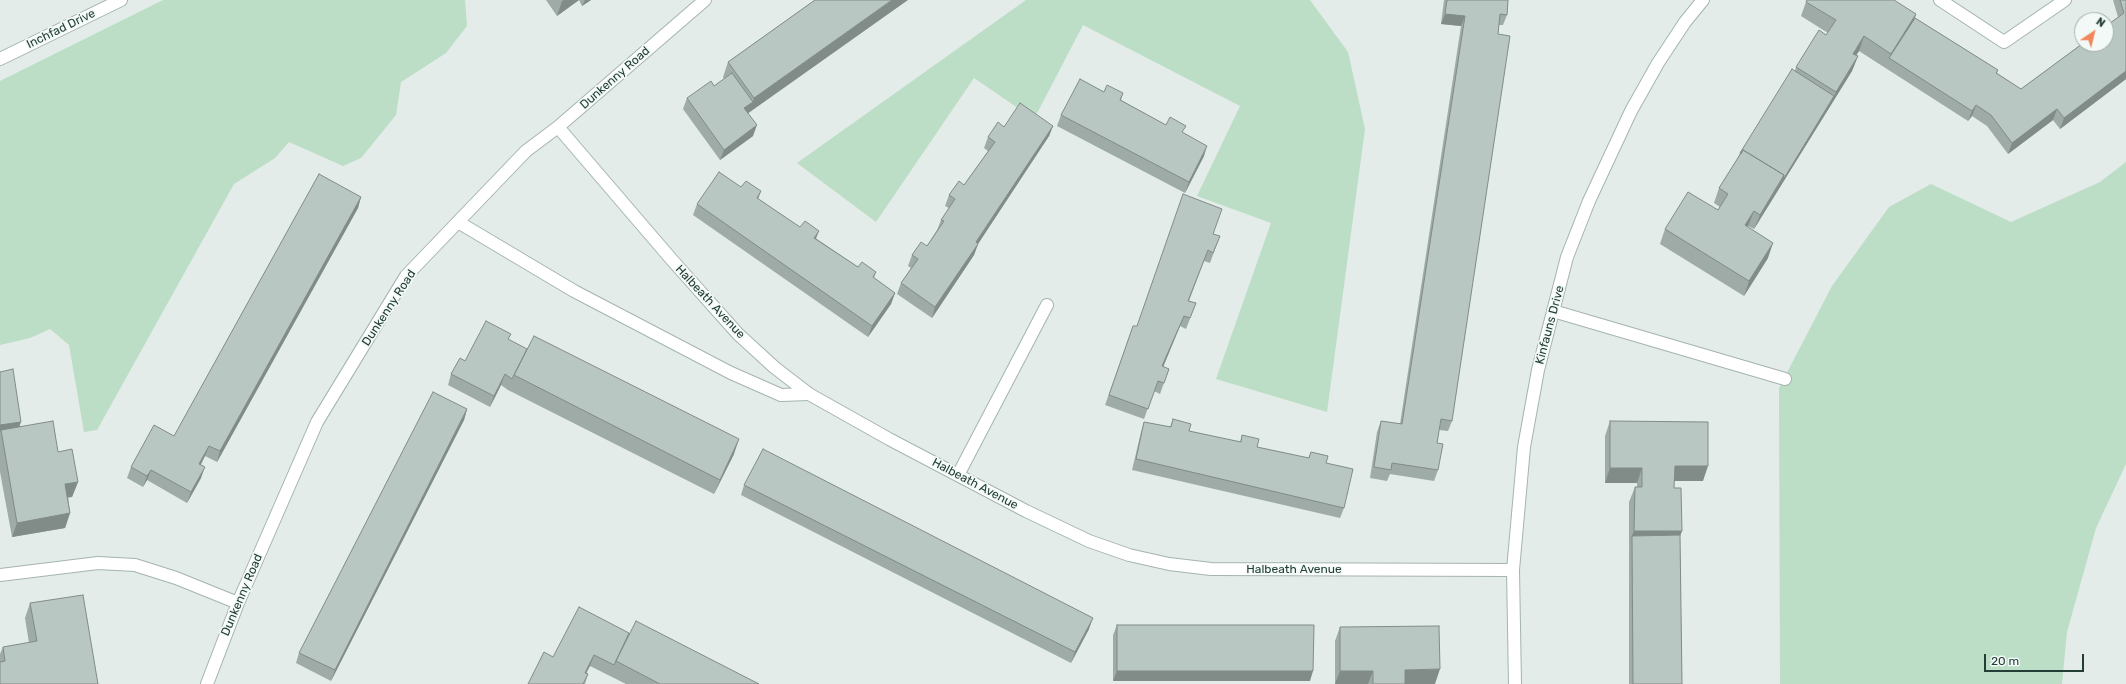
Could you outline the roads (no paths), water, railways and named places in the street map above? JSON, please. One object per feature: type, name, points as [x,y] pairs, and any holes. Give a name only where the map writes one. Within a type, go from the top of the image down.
[{"type":"street","name":"Inchfad Drive","points":[[0,59],[121,0]]},
{"type":"street","name":"Dunkenny Road","points":[[207,684],[238,603],[317,422],[406,276],[526,151],[558,127],[705,0]]},
{"type":"street","name":"Kinfauns Drive","points":[[1515,684],[1513,570],[1524,447],[1538,370],[1553,311],[1573,241],[1608,158],[1658,63],[1684,22],[1703,0]]},
{"type":"street","points":[[1940,0],[2004,42],[2065,0]]},
{"type":"street","name":"Halbeath Avenue","points":[[558,127],[672,260],[738,334],[774,367],[810,394],[889,439],[1089,540],[1129,555],[1169,564],[1211,569],[1513,570]]},
{"type":"street","points":[[458,222],[574,291],[731,373],[781,394],[810,394]]},
{"type":"street","points":[[958,475],[1047,305]]},
{"type":"street","points":[[1553,311],[1786,379]]},
{"type":"street","points":[[0,575],[98,563],[135,565],[176,578],[238,603]]}]
